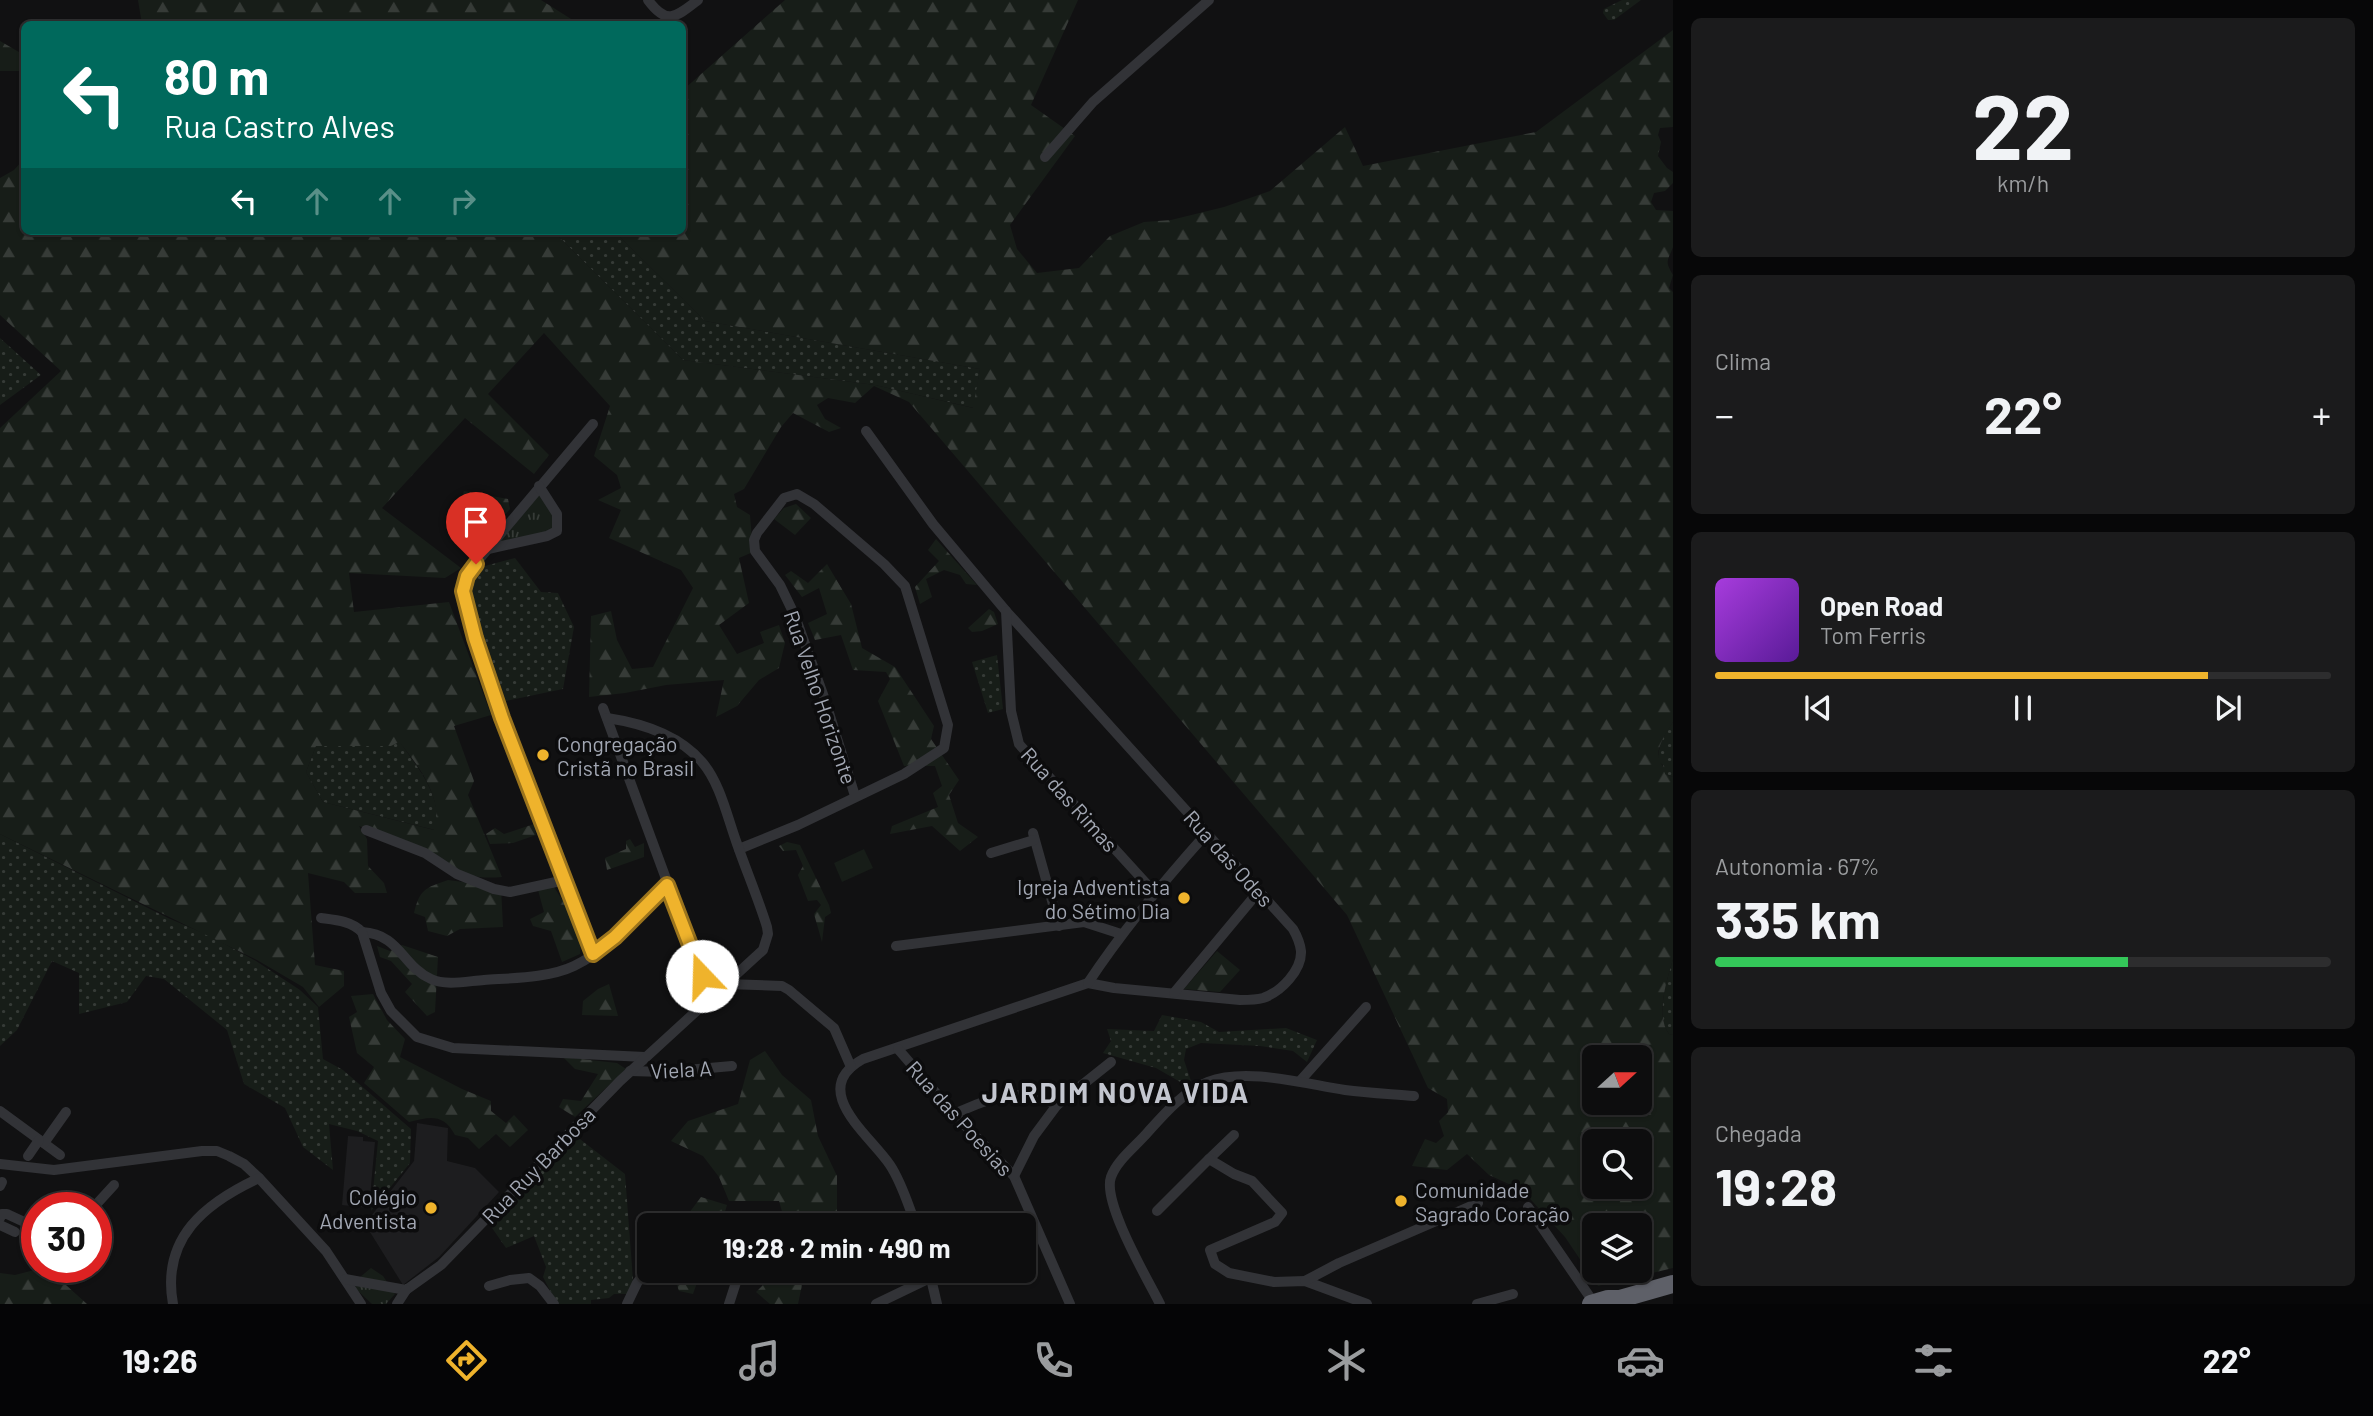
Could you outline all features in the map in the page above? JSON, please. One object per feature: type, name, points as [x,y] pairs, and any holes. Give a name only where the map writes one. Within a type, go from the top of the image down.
[{"type":"highway","points":[[1593,1304],[1608,1299],[1617,1302],[1673,1284]]},
{"type":"street","points":[[648,0],[658,13],[670,17],[679,14],[698,0]]},
{"type":"street","points":[[1045,157],[1093,102],[1209,0]]},
{"type":"street","points":[[593,424],[487,550],[464,584],[464,599],[502,718],[593,954]]},
{"type":"street","name":"Rua das Odes","points":[[850,1067],[863,1059],[1088,984],[1251,999],[1270,995],[1284,983],[1300,961],[1301,947],[1293,929],[1006,611],[933,524],[866,431]]},
{"type":"street","points":[[487,550],[547,536],[557,531],[557,514],[539,486]]},
{"type":"street","name":"Rua Velho Horizonte","points":[[739,849],[798,825],[904,774],[944,748],[948,725],[905,586],[884,564],[814,504],[800,495],[793,494],[778,503],[763,523],[754,540],[755,551],[780,586],[798,625],[855,796]]},
{"type":"street","name":"Rua das Rimas","points":[[1006,611],[1011,711],[1019,744],[1154,892]]},
{"type":"street","name":"Rua Ruy Barbosa","points":[[406,1290],[429,1275],[456,1251],[513,1188],[630,1071],[758,956],[768,934],[722,799],[701,761],[677,743],[646,726],[605,713],[667,885]]},
{"type":"street","points":[[366,830],[425,853],[466,879],[494,889],[510,892],[565,880]]},
{"type":"street","points":[[1088,984],[1121,934],[1154,892],[1206,834]]},
{"type":"street","points":[[991,853],[1033,837],[1059,926]]},
{"type":"street","points":[[362,932],[374,933],[389,940],[415,968],[436,981],[488,980],[545,973],[574,966],[593,954],[615,937],[667,885],[710,998]]},
{"type":"street","points":[[1174,993],[1259,891]]},
{"type":"street","points":[[321,918],[348,923],[362,932],[381,993],[391,1011],[417,1037],[453,1048],[645,1057]]},
{"type":"street","points":[[896,946],[1084,922],[1121,934]]},
{"type":"street","points":[[726,984],[782,986],[834,1028],[850,1067],[840,1091],[846,1110],[896,1175],[911,1213]]},
{"type":"street","points":[[1300,1081],[1366,1007]]},
{"type":"street","name":"Rua das Poesias","points":[[898,1049],[954,1114],[1014,1176],[1070,1304]]},
{"type":"street","points":[[1014,1176],[1034,1136],[1057,1105],[1111,1062]]},
{"type":"street","name":"Viela A","points":[[630,1071],[664,1072],[732,1066]]},
{"type":"street","points":[[1160,1304],[1112,1204],[1109,1185],[1116,1166],[1168,1109],[1189,1092],[1224,1077],[1300,1081],[1345,1090],[1414,1096]]},
{"type":"street","points":[[954,1114],[1018,1094],[1042,1097],[1057,1105]]},
{"type":"street","points":[[0,1111],[42,1141],[54,1154]]},
{"type":"street","points":[[27,1156],[66,1112]]},
{"type":"street","points":[[1157,1211],[1234,1135]]},
{"type":"street","points":[[0,1164],[54,1170],[217,1151],[244,1164],[259,1178],[319,1242],[348,1280],[361,1304]]},
{"type":"street","points":[[1209,1159],[1252,1181],[1279,1207],[1282,1215],[1275,1222],[1210,1250],[1216,1265],[1237,1276],[1274,1282],[1305,1281],[1350,1301],[1367,1304]]},
{"type":"street","points":[[173,1304],[171,1273],[179,1245],[192,1223],[218,1201],[259,1178]]},
{"type":"street","points":[[108,1192],[114,1185]]},
{"type":"street","points":[[1305,1281],[1339,1263],[1478,1203]]},
{"type":"street","points":[[1528,1207],[1593,1304]]},
{"type":"street","points":[[0,1218],[2,1214],[7,1214],[21,1220]]},
{"type":"street","points":[[0,1225],[15,1232]]},
{"type":"street","points":[[489,1286],[529,1278],[540,1286],[554,1304]]},
{"type":"street","points":[[348,1280],[406,1290]]},
{"type":"street","points":[[627,1304],[637,1283]]},
{"type":"street","points":[[729,1304],[736,1283]]},
{"type":"street","points":[[876,1304],[913,1283]]},
{"type":"street","points":[[931,1283],[937,1304]]},
{"type":"street","points":[[397,1304],[406,1290]]},
{"type":"street","points":[[406,1290],[407,1304]]},
{"type":"street","points":[[1477,1304],[1513,1294]]},
{"type":"shaded area","name":"Colégio Adventista","points":[[417,1123],[448,1128],[447,1161],[475,1168],[499,1192],[439,1257],[403,1285],[365,1224],[414,1161]]},
{"type":"shaded area","points":[[348,1136],[363,1137],[363,1141],[375,1142],[369,1208],[342,1205]]},
{"type":"green space","points":[[138,0],[541,0],[574,21],[142,21]]},
{"type":"green space","points":[[785,0],[1078,0],[1031,105],[1075,136],[1010,225],[1017,249],[1037,273],[1079,268],[1110,236],[1144,222],[1171,220],[1224,207],[1270,191],[1345,127],[1363,166],[1536,132],[1673,30],[1673,127],[1660,128],[1658,156],[1673,172],[1673,183],[1665,191],[1654,193],[1651,202],[1656,210],[1673,211],[1673,247],[1668,266],[1673,275],[1669,288],[1673,292],[1673,722],[1662,740],[1658,756],[1665,774],[1673,777],[1673,959],[1665,987],[1663,1017],[1669,1034],[1673,1035],[1673,1268],[1652,1273],[1652,1213],[1582,1213],[1582,1262],[1565,1237],[1522,1190],[1489,1175],[1467,1154],[1447,1170],[1412,1166],[1425,1139],[1436,1143],[1444,1136],[1439,1121],[1448,1112],[1447,1099],[1428,1088],[1347,915],[909,402],[874,386],[855,403],[828,398],[817,405],[825,419],[841,428],[829,432],[793,413],[781,427],[744,489],[734,494],[737,507],[750,515],[753,552],[739,558],[749,603],[719,625],[737,654],[764,643],[760,632],[779,625],[785,643],[779,668],[759,680],[737,706],[716,717],[724,680],[666,685],[589,697],[591,616],[611,611],[617,640],[632,669],[653,667],[693,588],[681,570],[609,538],[621,510],[598,500],[621,488],[617,475],[594,456],[610,406],[544,333],[488,394],[549,455],[534,474],[465,418],[382,508],[461,568],[445,578],[349,573],[354,612],[449,602],[491,715],[454,726],[474,781],[468,795],[502,877],[488,878],[467,874],[421,850],[359,826],[367,839],[368,866],[384,883],[387,893],[355,893],[344,882],[308,873],[315,965],[344,971],[344,986],[319,1007],[303,987],[257,960],[0,834],[0,428],[61,371],[0,315],[0,178],[21,162],[21,235],[557,235],[683,360],[875,385],[973,408],[980,369],[705,321],[618,235],[686,235],[686,87]],"holes":[[[399,742],[414,760],[433,795],[436,807],[434,830],[323,802],[306,772],[316,746],[391,746]]]},
{"type":"green space","points":[[1622,0],[1641,0],[1614,20],[1608,20],[1603,13],[1604,9]]},
{"type":"green space","points":[[0,41],[21,53],[21,71],[0,71]]},
{"type":"green space","points":[[557,235],[618,235],[705,321],[980,369],[974,408],[875,385],[683,360]]},
{"type":"green space","points":[[0,338],[41,375],[0,405]]},
{"type":"green space","points":[[539,486],[554,508],[557,531],[487,549]]},
{"type":"green space","points":[[464,491],[508,499],[510,509],[481,544],[456,517]]},
{"type":"green space","points":[[796,504],[811,518],[795,535],[774,519],[784,508]]},
{"type":"green space","points":[[936,539],[977,585],[966,584],[960,575],[944,570],[926,579],[932,597],[920,604],[915,587],[939,561],[928,550]]},
{"type":"green space","points":[[515,558],[541,592],[558,593],[574,627],[563,689],[506,701],[474,607],[471,585],[485,566]]},
{"type":"green space","points":[[827,564],[851,604],[862,648],[895,667],[934,726],[931,739],[959,780],[949,795],[958,823],[978,837],[960,851],[932,826],[890,834],[892,826],[938,807],[933,793],[942,786],[935,766],[904,766],[878,701],[890,679],[886,672],[853,670],[841,635],[815,640],[808,623],[827,614],[819,588],[802,597],[785,575],[791,571],[808,583]]},
{"type":"green space","points":[[989,609],[994,612],[998,624],[972,632],[968,628]]},
{"type":"green space","points":[[997,655],[1003,709],[988,713],[972,662]]},
{"type":"green space","points":[[1673,722],[1673,777],[1665,774],[1663,765],[1658,761],[1662,740]]},
{"type":"green space","points":[[399,741],[432,795],[436,806],[435,830],[323,802],[306,772],[316,746],[391,746]]},
{"type":"green space","points":[[534,824],[536,835],[513,843],[490,844],[486,834],[495,828],[504,834]]},
{"type":"green space","points":[[0,834],[256,961],[300,990],[318,1007],[323,1059],[343,1070],[411,1129],[410,1163],[371,1211],[378,1141],[357,1131],[329,1124],[333,1170],[303,1147],[285,1108],[244,1084],[227,1030],[164,979],[146,976],[127,1002],[79,1014],[79,973],[52,961],[17,1030],[0,1046]]},
{"type":"green space","points":[[630,839],[635,847],[644,843],[644,857],[607,870],[605,858],[626,849],[626,841]]},
{"type":"green space","points":[[787,842],[800,845],[829,905],[831,913],[825,917],[822,942],[814,914],[821,905],[817,900],[808,901],[798,875],[803,866],[796,850],[783,851],[779,846]]},
{"type":"green space","points":[[864,849],[873,868],[842,882],[834,863]]},
{"type":"green space","points":[[448,880],[501,887],[503,927],[460,929],[447,936],[428,931],[425,917],[414,913],[419,899],[425,890]]},
{"type":"green space","points":[[554,887],[573,919],[581,945],[580,954],[562,962],[551,931],[533,926],[530,919],[544,912],[538,890]]},
{"type":"green space","points":[[402,945],[438,957],[435,1012],[427,1016],[405,992],[412,984],[391,961],[380,957],[377,946],[390,951]]},
{"type":"green space","points":[[1217,951],[1240,970],[1220,992],[1184,989]]},
{"type":"green space","points":[[1673,959],[1673,1035],[1669,1034],[1665,1026],[1663,1007],[1665,987]]},
{"type":"green space","points":[[609,984],[618,1016],[582,1015],[583,1001]]},
{"type":"green space","points":[[373,994],[387,1020],[405,1039],[400,1057],[491,1101],[491,1111],[506,1123],[514,1115],[528,1130],[510,1147],[496,1134],[479,1149],[468,1138],[455,1135],[441,1120],[430,1118],[409,1122],[364,1083],[374,1067],[357,1053],[349,1017],[357,1012],[351,996]]},
{"type":"green space","points":[[1162,1015],[1201,1022],[1219,1032],[1286,1028],[1317,1040],[1307,1062],[1293,1051],[1260,1046],[1201,1043],[1186,1049],[1184,1060],[1191,1081],[1182,1083],[1156,1068],[1103,1053],[1111,1041],[1107,1029],[1154,1031]]},
{"type":"green space","points":[[765,1051],[782,1075],[811,1100],[818,1136],[837,1176],[837,1213],[782,1213],[779,1201],[729,1201],[719,1177],[703,1156],[671,1141],[688,1121],[738,1104],[750,1060]]},
{"type":"green space","points":[[563,1057],[617,1063],[626,1069],[575,1117],[559,1107],[563,1099],[581,1101],[598,1074],[575,1069]]},
{"type":"green space","points":[[576,1136],[625,1174],[633,1280],[628,1294],[614,1294],[609,1298],[591,1300],[591,1304],[557,1304],[543,1277],[546,1267],[534,1236],[506,1248],[490,1225]]},
{"type":"green space","points":[[701,1197],[727,1205],[725,1213],[689,1213]]},
{"type":"green space","points":[[371,1268],[383,1276],[395,1294],[386,1304],[372,1304],[355,1288],[359,1278]]},
{"type":"green space","points":[[0,1273],[21,1273],[21,1283],[64,1283],[87,1304],[0,1304]]},
{"type":"green space","points":[[676,1283],[697,1283],[693,1294],[679,1291]]},
{"type":"green space","points":[[802,1283],[798,1304],[770,1304],[756,1292],[763,1285]]},
{"type":"place","name":"Congregação Cristã no Brasil","points":[[543,755]]},
{"type":"place","name":"Igreja Adventista do Sétimo Dia","points":[[1184,898]]},
{"type":"place","name":"Comunidade Sagrado Coração","points":[[1401,1201]]},
{"type":"place","name":"Colégio Adventista","points":[[431,1208]]},
{"type":"district","name":"JARDIM NOVA VIDA","points":[[1116,1092]]},
{"type":"route","points":[[476,564],[467,576],[463,591],[475,638],[502,718],[593,954],[615,937],[667,885],[702,976]]}]
